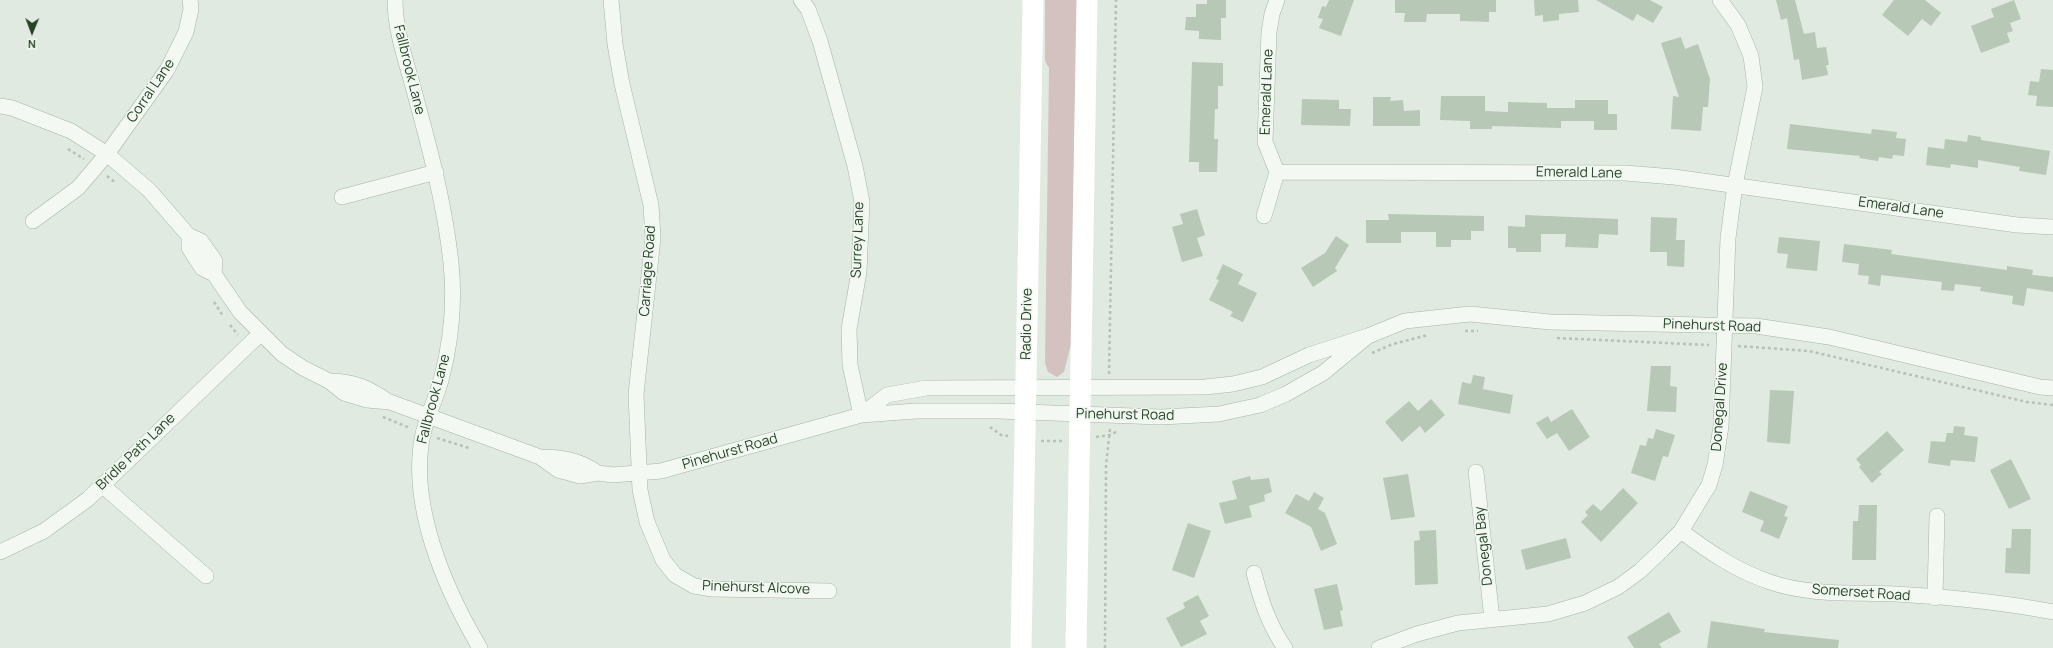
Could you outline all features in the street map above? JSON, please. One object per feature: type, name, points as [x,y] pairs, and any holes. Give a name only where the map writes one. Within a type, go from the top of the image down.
[{"type":"main road","name":"Radio Drive","points":[[1021,648],[1033,0]]},
{"type":"main road","points":[[1076,648],[1087,0]]},
{"type":"street","name":"Corral Lane","points":[[33,221],[78,188],[107,154],[167,70],[186,32],[191,9],[190,0]]},
{"type":"street","name":"Fallbrook Lane","points":[[395,0],[398,30],[436,172],[447,232],[452,299],[449,339],[441,380],[430,417],[423,433],[419,466],[423,502],[435,554],[453,599],[480,648]]},
{"type":"street","name":"Carriage Road","points":[[611,0],[615,44],[622,84],[651,205],[653,238],[636,394],[639,473]]},
{"type":"street","name":"Surrey Lane","points":[[801,0],[808,9],[820,41],[855,166],[862,202],[859,272],[849,329],[850,364],[861,415]]},
{"type":"street","name":"Emerald Lane","points":[[1277,0],[1269,32],[1266,142],[1278,172],[1625,173],[1674,177],[1735,185],[2017,225],[2053,227]]},
{"type":"street","name":"Donegal Drive","points":[[1379,648],[1417,634],[1458,623],[1548,614],[1585,603],[1618,587],[1640,571],[1681,531],[1709,485],[1715,465],[1722,426],[1724,394],[1724,324],[1728,238],[1735,185],[1754,87],[1748,50],[1738,25],[1720,0]]},
{"type":"street","name":"Pinehurst Road","points":[[0,106],[12,108],[71,131],[107,154],[149,190],[172,214],[189,236],[201,241],[215,262],[214,274],[240,312],[260,334],[282,354],[303,368],[329,381],[347,381],[359,385],[372,390],[390,402],[540,457],[558,457],[584,464],[598,473],[613,475],[661,471],[861,415],[930,410],[1185,417],[1219,414],[1246,409],[1286,394],[1323,373],[1368,336]]},
{"type":"street","points":[[342,197],[436,172]]},
{"type":"street","points":[[1264,216],[1278,172]]},
{"type":"street","name":"Pinehurst Road","points":[[861,415],[887,394],[942,387],[1205,387],[1233,384],[1262,377],[1309,355],[1368,336],[1405,321],[1470,314],[1550,322],[1724,324],[1756,326],[1829,337],[2040,387],[2053,388]]},
{"type":"street","name":"Bridle Path Lane","points":[[0,552],[44,531],[88,499],[260,334]]},
{"type":"street","name":"Donegal Bay","points":[[1476,472],[1492,619]]},
{"type":"street","name":"Pinehurst Alcove","points":[[639,473],[640,490],[648,522],[664,560],[675,575],[694,586],[712,589],[829,591]]},
{"type":"street","points":[[102,485],[206,576]]},
{"type":"street","points":[[1935,598],[1937,516]]},
{"type":"street","name":"Somerset Road","points":[[1681,531],[1711,553],[1736,568],[1771,583],[1821,592],[1897,594],[2024,606],[2053,612]]},
{"type":"street","points":[[1254,573],[1261,602],[1273,631],[1285,648]]},
{"type":"path","points":[[1109,366],[1116,0]]},
{"type":"path","points":[[63,145],[96,167],[119,186]]},
{"type":"path","points":[[211,298],[246,346]]},
{"type":"path","points":[[1463,330],[1484,331]]},
{"type":"path","points":[[1371,353],[1393,344],[1430,334]]},
{"type":"path","points":[[1553,338],[1711,345]]},
{"type":"path","points":[[1743,346],[1809,351],[2027,402],[2053,405]]},
{"type":"path","points":[[381,416],[423,433],[472,449]]},
{"type":"path","points":[[987,425],[1001,435],[1047,442],[1110,435],[1119,430]]},
{"type":"path","points":[[1105,648],[1106,465],[1110,435]]},
{"type":"shaded area","points":[[1045,0],[1077,0],[1071,344],[1064,372],[1057,377],[1048,372],[1045,363],[1049,68],[1045,61]]},
{"type":"building","points":[[1207,0],[1226,0],[1226,18],[1221,18],[1221,40],[1199,39],[1199,31],[1185,30],[1186,17],[1196,17],[1196,4],[1207,4]]},
{"type":"building","points":[[1329,0],[1354,0],[1341,36],[1319,28],[1323,19],[1318,18],[1322,6],[1326,7]]},
{"type":"building","points":[[1395,0],[1496,0],[1496,12],[1489,12],[1489,22],[1460,21],[1460,14],[1427,14],[1426,22],[1404,22],[1405,13],[1395,13]]},
{"type":"building","points":[[1534,0],[1578,0],[1579,12],[1559,14],[1559,20],[1543,22],[1543,15],[1535,16]]},
{"type":"building","points":[[1596,0],[1650,0],[1663,7],[1653,23],[1637,14],[1633,21]]},
{"type":"building","points":[[1776,0],[1795,0],[1804,34],[1815,32],[1817,48],[1826,47],[1829,65],[1826,65],[1828,75],[1802,80],[1799,59],[1794,60],[1787,18],[1781,20]]},
{"type":"building","points":[[1894,0],[1925,0],[1941,13],[1931,26],[1922,19],[1908,36],[1882,15]]},
{"type":"building","points":[[2014,0],[2021,19],[2010,23],[2013,31],[2007,33],[2010,42],[1981,53],[1971,26],[1994,17],[1991,9]]},
{"type":"building","points":[[1681,37],[1685,49],[1698,44],[1710,79],[1708,107],[1703,107],[1701,131],[1671,129],[1673,96],[1679,97],[1661,43]]},
{"type":"building","points":[[1192,62],[1223,63],[1223,86],[1218,86],[1218,109],[1215,109],[1214,139],[1218,139],[1217,172],[1199,172],[1199,162],[1189,162]]},
{"type":"building","points":[[2041,69],[2053,70],[2053,107],[2036,106],[2037,96],[2028,95],[2030,81],[2039,82]]},
{"type":"building","points":[[1441,96],[1485,96],[1485,111],[1508,112],[1508,102],[1547,103],[1547,108],[1575,108],[1575,100],[1608,100],[1608,114],[1617,114],[1617,130],[1594,130],[1594,121],[1561,121],[1561,128],[1492,126],[1492,129],[1470,129],[1470,121],[1440,120]]},
{"type":"building","points":[[1373,97],[1391,97],[1390,101],[1403,100],[1404,111],[1420,110],[1420,126],[1373,126]]},
{"type":"building","points":[[1302,99],[1339,100],[1339,109],[1351,109],[1350,126],[1301,125]]},
{"type":"building","points":[[1790,124],[1871,134],[1872,129],[1897,132],[1896,138],[1906,139],[1904,156],[1893,155],[1892,159],[1879,157],[1878,161],[1859,158],[1860,156],[1787,149]]},
{"type":"building","points":[[1968,135],[1981,137],[1981,140],[2050,151],[2046,175],[2019,171],[2020,167],[1978,160],[1978,168],[1951,164],[1950,168],[1926,165],[1928,147],[1944,149],[1945,139],[1967,142]]},
{"type":"building","points":[[1197,209],[1205,235],[1197,238],[1203,256],[1182,262],[1172,227],[1183,224],[1180,214]]},
{"type":"building","points":[[1388,214],[1484,216],[1484,231],[1471,231],[1471,240],[1451,240],[1451,247],[1436,247],[1436,232],[1401,232],[1401,243],[1366,243],[1366,220],[1389,220]]},
{"type":"building","points":[[1525,215],[1618,219],[1618,235],[1599,234],[1598,248],[1565,247],[1566,234],[1541,234],[1541,252],[1516,252],[1516,248],[1508,248],[1508,226],[1525,227]]},
{"type":"building","points":[[1651,217],[1677,218],[1676,240],[1685,240],[1684,267],[1667,266],[1667,252],[1650,252]]},
{"type":"building","points":[[1336,236],[1349,245],[1335,268],[1337,271],[1313,287],[1301,268],[1325,253]]},
{"type":"building","points":[[1779,237],[1820,241],[1817,271],[1786,268],[1788,254],[1777,253]]},
{"type":"building","points":[[1844,244],[1892,250],[1891,254],[2007,270],[2007,266],[2033,270],[2032,275],[2053,277],[2053,292],[2027,288],[2024,306],[2012,304],[2013,296],[1980,291],[1981,287],[1955,284],[1954,291],[1941,290],[1942,282],[1881,275],[1880,286],[1868,284],[1869,276],[1858,275],[1859,264],[1842,262]]},
{"type":"building","points":[[1223,264],[1243,274],[1238,284],[1257,293],[1243,322],[1230,316],[1233,312],[1209,300],[1219,280],[1216,279]]},
{"type":"building","points":[[1651,366],[1671,366],[1670,386],[1677,387],[1676,412],[1647,411]]},
{"type":"building","points":[[1473,375],[1485,377],[1483,389],[1513,395],[1510,414],[1458,404],[1462,382],[1471,384]]},
{"type":"building","points":[[1770,390],[1794,391],[1790,444],[1767,442]]},
{"type":"building","points":[[1431,399],[1445,415],[1425,433],[1420,426],[1402,442],[1385,422],[1409,401],[1418,411]]},
{"type":"building","points":[[1572,409],[1590,437],[1569,451],[1557,433],[1547,439],[1536,423],[1548,416],[1551,422]]},
{"type":"building","points":[[1954,426],[1965,427],[1964,435],[1978,437],[1975,462],[1951,460],[1950,466],[1928,463],[1931,441],[1945,442],[1947,433],[1953,433]]},
{"type":"building","points":[[1656,429],[1675,435],[1668,457],[1663,456],[1655,481],[1631,473],[1640,445],[1646,446],[1648,438],[1653,439]]},
{"type":"building","points":[[1887,431],[1904,450],[1879,472],[1882,474],[1872,483],[1859,467],[1861,465],[1856,459]]},
{"type":"building","points":[[2011,459],[2031,499],[2009,509],[1990,470]]},
{"type":"building","points":[[1408,474],[1415,517],[1391,520],[1383,478]]},
{"type":"building","points":[[1250,476],[1251,480],[1269,478],[1272,492],[1264,495],[1265,501],[1249,506],[1252,517],[1225,524],[1219,503],[1237,499],[1232,481]]},
{"type":"building","points":[[1623,488],[1638,503],[1601,542],[1581,522],[1588,515],[1585,512],[1593,504],[1601,511]]},
{"type":"building","points":[[1750,491],[1788,506],[1784,516],[1788,517],[1779,539],[1760,531],[1764,521],[1742,512]]},
{"type":"building","points":[[1314,492],[1324,498],[1318,509],[1325,513],[1337,544],[1321,551],[1311,527],[1285,513],[1296,494],[1309,501]]},
{"type":"building","points":[[1859,505],[1877,505],[1876,560],[1852,560],[1853,521],[1858,521]]},
{"type":"building","points":[[1188,523],[1211,531],[1194,578],[1172,570]]},
{"type":"building","points":[[2012,529],[2031,529],[2030,574],[2005,573],[2006,548],[2011,548]]},
{"type":"building","points":[[1436,530],[1438,584],[1415,585],[1414,541],[1420,540],[1419,531]]},
{"type":"building","points":[[1566,538],[1571,558],[1526,570],[1521,550]]},
{"type":"building","points":[[1337,584],[1343,610],[1340,611],[1343,626],[1324,630],[1314,589]]},
{"type":"building","points":[[1198,595],[1209,616],[1200,621],[1207,634],[1181,647],[1166,618],[1185,608],[1183,603]]},
{"type":"building","points":[[1669,612],[1681,632],[1659,644],[1662,648],[1634,648],[1627,637]]},
{"type":"building","points":[[1711,621],[1765,629],[1764,632],[1839,640],[1838,648],[1707,648]]}]
